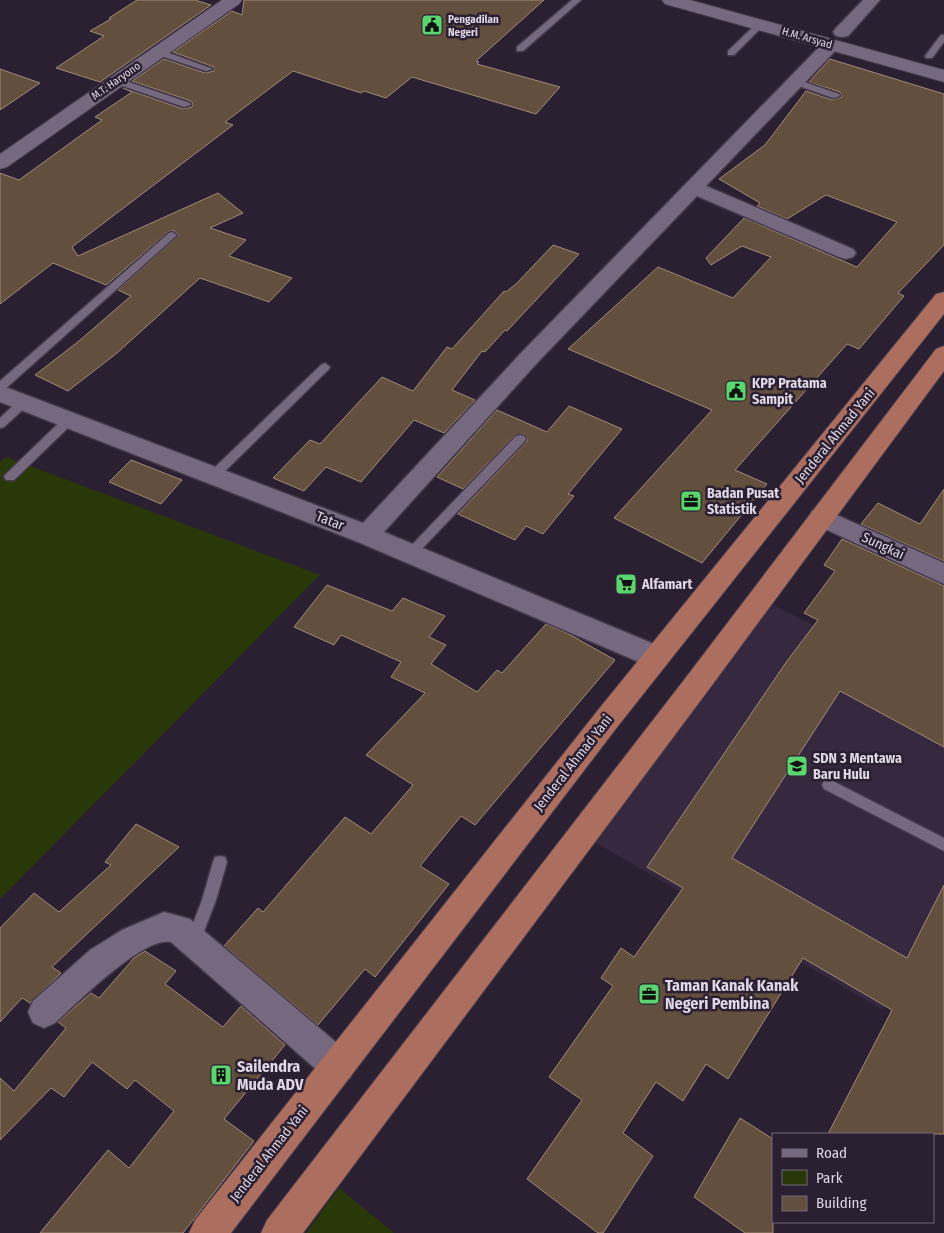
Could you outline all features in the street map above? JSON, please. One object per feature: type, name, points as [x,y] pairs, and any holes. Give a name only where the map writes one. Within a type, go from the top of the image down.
[{"type":"highway","name":"Jenderal Ahmad Yani","points":[[208,1233],[656,657],[944,299]]},
{"type":"highway","points":[[280,1233],[944,354]]},
{"type":"street","name":"M.T. Haryono","points":[[0,163],[233,0]]},
{"type":"street","name":"H.M. Arsyad","points":[[671,0],[760,25],[936,58]]},
{"type":"street","name":"H.M. Arsyad","points":[[725,0],[944,76]]},
{"type":"street","points":[[367,535],[530,357],[796,82],[872,0]]},
{"type":"street","points":[[694,188],[846,253]]},
{"type":"street","name":"Tatar","points":[[0,393],[367,535],[656,657]]},
{"type":"street","name":"Sungkai","points":[[821,517],[944,574]]},
{"type":"street","points":[[44,1012],[102,960],[133,940],[164,926],[179,928],[338,1066]]},
{"type":"lane","points":[[520,49],[577,0]]},
{"type":"lane","points":[[731,53],[760,25]]},
{"type":"lane","points":[[936,58],[944,37]]},
{"type":"lane","points":[[158,52],[209,69]]},
{"type":"lane","points":[[117,81],[186,105]]},
{"type":"lane","points":[[796,82],[836,96]]},
{"type":"lane","points":[[0,387],[172,235]]},
{"type":"lane","points":[[214,476],[325,367]]},
{"type":"lane","points":[[0,424],[24,402]]},
{"type":"lane","points":[[10,477],[69,420]]},
{"type":"lane","points":[[410,553],[520,439]]},
{"type":"lane","points":[[829,785],[944,845]]},
{"type":"lane","points":[[193,942],[209,900],[220,862]]},
{"type":"shaded area","name":"SDN 3 Mentawa Baru Hulu","points":[[773,605],[944,690],[944,995],[903,972],[883,1010],[593,841]]},
{"type":"green space","points":[[6,457],[320,575],[0,899],[0,462]]},
{"type":"green space","points":[[339,1188],[394,1233],[306,1233]]},
{"type":"building","points":[[137,0],[195,0],[211,5],[100,82],[56,68],[104,36],[90,31],[111,19],[109,18]]},
{"type":"building","points":[[244,0],[544,0],[476,61],[479,62],[477,64],[560,87],[536,114],[412,77],[386,98],[364,91],[361,93],[293,71],[225,122],[233,125],[72,247],[78,256],[218,193],[243,213],[210,228],[246,240],[229,256],[292,278],[269,302],[200,278],[117,353],[68,391],[35,375],[79,341],[131,296],[118,290],[179,235],[173,230],[168,232],[106,285],[53,263],[0,304],[0,173],[19,180],[102,120],[95,117],[132,92],[123,88],[183,109],[192,107],[191,101],[132,81],[164,59],[205,73],[214,71],[214,67],[173,52],[232,11],[242,15]]},
{"type":"building","points":[[830,59],[944,94],[944,245],[898,293],[904,296],[859,349],[847,344],[735,470],[767,484],[702,563],[614,518],[712,410],[568,349],[658,267],[733,298],[771,257],[742,246],[711,265],[706,258],[744,218],[857,267],[897,222],[826,195],[787,219],[757,206],[760,203],[719,179],[765,145],[806,91],[832,100],[842,97],[840,92],[809,82]]},
{"type":"building","points":[[0,69],[40,83],[0,110]]},
{"type":"building","points":[[553,245],[579,254],[507,331],[505,330],[485,352],[482,351],[452,390],[475,400],[444,433],[414,420],[361,482],[326,467],[304,491],[273,478],[310,440],[320,444],[382,377],[413,391],[447,347],[452,349],[504,291],[506,292],[516,284]]},
{"type":"building","points":[[569,406],[622,429],[568,494],[574,496],[543,534],[526,526],[515,540],[458,514],[528,440],[524,434],[515,435],[463,489],[437,477],[497,410],[547,432]]},
{"type":"building","points":[[131,460],[182,480],[161,504],[109,482]]},
{"type":"building","points":[[944,489],[944,561],[861,524],[878,503],[920,524]]},
{"type":"building","points":[[842,539],[944,586],[944,747],[840,691],[732,858],[907,958],[944,885],[944,1134],[829,1133],[892,1010],[803,958],[728,1079],[706,1064],[683,1101],[656,1082],[623,1133],[653,1156],[603,1233],[598,1233],[527,1179],[582,1100],[549,1077],[613,986],[601,978],[621,948],[634,957],[683,888],[647,867],[787,661],[818,620],[804,613],[835,571],[824,565]]},
{"type":"building","points":[[327,585],[392,611],[403,598],[445,616],[429,637],[446,645],[431,664],[477,692],[497,670],[502,673],[546,624],[567,633],[615,660],[475,825],[461,816],[420,866],[449,884],[375,977],[365,969],[318,1025],[224,946],[258,908],[263,912],[345,817],[371,834],[413,785],[366,755],[425,693],[391,677],[401,662],[341,635],[334,645],[294,627]]},
{"type":"building","points":[[136,824],[179,847],[52,967],[61,973],[30,1003],[22,998],[0,1022],[0,928],[34,893],[59,912],[111,865],[105,862]]},
{"type":"building","points":[[145,951],[176,971],[165,984],[223,1027],[241,1006],[285,1045],[224,1119],[254,1141],[183,1233],[40,1233],[108,1150],[129,1168],[174,1111],[135,1080],[127,1089],[92,1062],[64,1097],[51,1088],[0,1140],[0,1078],[14,1091],[66,1028],[58,1022],[91,993],[99,998],[134,958]]},
{"type":"building","points":[[740,1118],[772,1138],[773,1233],[745,1233],[694,1197]]},
{"type":"place","name":"Pengadilan Negeri","points":[[432,25]]},
{"type":"place","name":"KPP Pratama Sampit","points":[[736,391]]},
{"type":"place","name":"Badan Pusat Statistik","points":[[691,501]]},
{"type":"place","name":"Alfamart","points":[[626,584]]},
{"type":"place","name":"SDN 3 Mentawa Baru Hulu","points":[[797,766]]},
{"type":"place","name":"Taman Kanak Kanak Negeri Pembina","points":[[649,994]]},
{"type":"place","name":"Sailendra Muda ADV","points":[[221,1075]]}]
